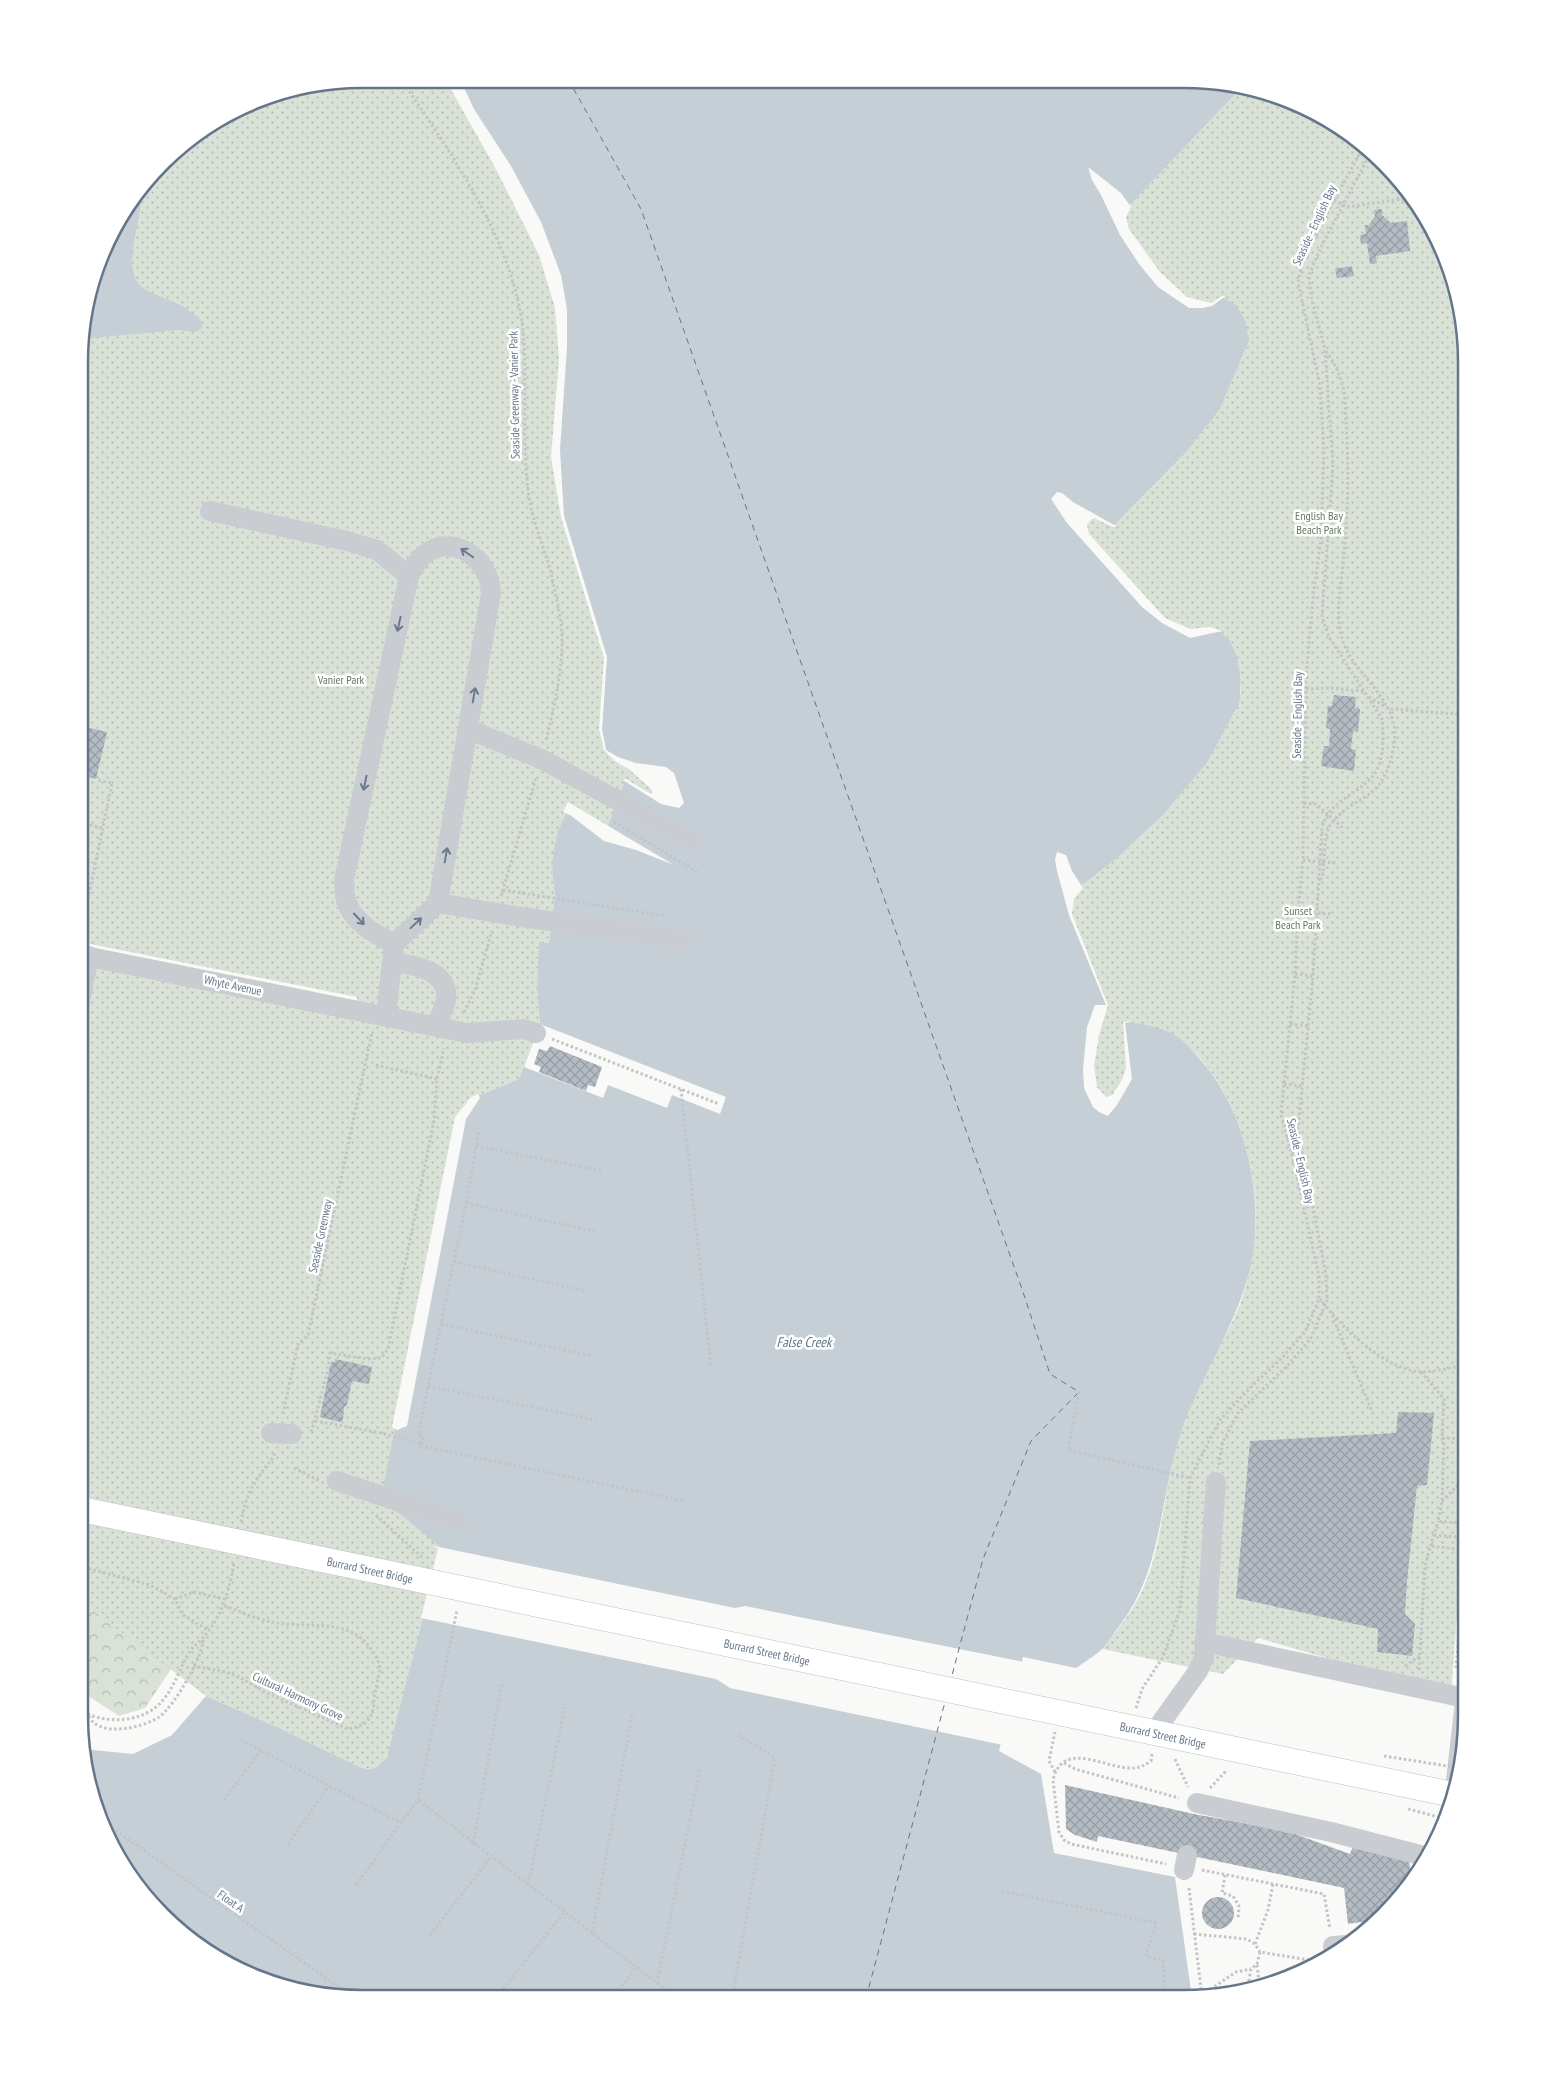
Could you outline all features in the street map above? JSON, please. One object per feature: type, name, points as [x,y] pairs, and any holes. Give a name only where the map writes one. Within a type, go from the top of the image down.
[{"type":"main road","name":"Burrard Street Bridge","points":[[88,1511],[1447,1795]]},
{"type":"street","points":[[210,511],[347,541],[377,550],[409,576]]},
{"type":"street","points":[[381,1015],[393,953],[438,903],[491,593],[488,578],[470,554],[457,546],[441,546],[428,552],[417,563],[409,576],[344,880],[346,900],[355,917],[393,953],[431,971],[444,984],[446,1000],[444,1028]]},
{"type":"street","points":[[468,729],[541,759],[693,841]]},
{"type":"street","points":[[438,903],[683,940]]},
{"type":"street","name":"Whyte Avenue","points":[[88,957],[467,1033],[524,1029],[536,1034]]},
{"type":"street","points":[[337,1481],[460,1522]]},
{"type":"street","points":[[1042,1705],[1155,1731],[1198,1671],[1204,1658],[1216,1482]]},
{"type":"street","points":[[1204,1642],[1458,1690]]},
{"type":"street","points":[[1197,1803],[1331,1832],[1421,1855]]},
{"type":"path","name":"Seaside Greenway - Vanier Park","points":[[407,88],[443,142],[477,201],[504,252],[516,292],[523,331],[525,469],[531,511],[549,568],[562,638],[556,700],[547,736]]},
{"type":"path","name":"Seaside - English Bay","points":[[1326,1307],[1319,1298],[1319,1276],[1281,1114],[1296,974],[1298,911],[1303,860],[1306,689],[1314,589],[1321,539],[1324,451],[1320,386],[1298,282],[1302,264],[1361,152]]},
{"type":"path","points":[[1216,1482],[1222,1444],[1238,1413],[1289,1364],[1311,1338],[1328,1300],[1326,1275],[1298,1129],[1313,976],[1322,828],[1327,814],[1347,796],[1366,783],[1376,772],[1384,734],[1382,719],[1328,637],[1322,617],[1333,465],[1325,350],[1311,296],[1309,275],[1322,245],[1368,158]]},
{"type":"path","points":[[1334,200],[1343,206],[1366,205],[1402,199],[1408,203]]},
{"type":"path","points":[[1320,881],[1323,876],[1328,829],[1334,820],[1373,791],[1384,778],[1395,736],[1389,709],[1349,655],[1340,631],[1339,604],[1347,524],[1348,456],[1343,386],[1335,365],[1325,350]]},
{"type":"path","points":[[1306,689],[1362,691],[1389,709],[1458,714]]},
{"type":"path","points":[[535,778],[503,890],[671,917]]},
{"type":"path","points":[[88,898],[112,783],[97,780]]},
{"type":"path","points":[[1304,803],[1316,804],[1344,829]]},
{"type":"path","points":[[612,821],[697,872]]},
{"type":"path","points":[[88,825],[102,828]]},
{"type":"path","points":[[1303,860],[1336,863]]},
{"type":"path","points":[[1298,911],[1331,914]]},
{"type":"path","points":[[287,1434],[312,1430],[330,1353],[368,1360],[381,1358],[388,1349],[434,1121],[437,1079],[443,1050],[444,1028],[466,1009],[475,990],[492,934]]},
{"type":"path","points":[[1296,974],[1313,976]]},
{"type":"path","name":"Seaside Greenway","points":[[274,1456],[287,1434],[298,1344],[308,1335],[381,1015]]},
{"type":"path","points":[[1290,1024],[1308,1026]]},
{"type":"path","points":[[536,1034],[719,1104]]},
{"type":"path","points":[[376,1066],[437,1079]]},
{"type":"path","points":[[1284,1084],[1302,1086]]},
{"type":"path","points":[[681,1090],[711,1367]]},
{"type":"path","points":[[421,1444],[423,1436],[418,1435],[466,1203],[478,1132]]},
{"type":"path","points":[[476,1146],[603,1171]]},
{"type":"path","points":[[466,1203],[598,1232]]},
{"type":"path","points":[[454,1262],[586,1291]]},
{"type":"path","points":[[1326,1307],[1346,1329],[1376,1354],[1396,1364],[1420,1372],[1458,1366]]},
{"type":"path","points":[[1331,1313],[1374,1416]]},
{"type":"path","points":[[441,1324],[592,1356]]},
{"type":"path","points":[[1419,1673],[1425,1565],[1442,1501],[1444,1444],[1442,1438],[1444,1399],[1420,1372]]},
{"type":"path","points":[[428,1386],[596,1420]]},
{"type":"path","points":[[1079,1392],[1068,1450],[1190,1478]]},
{"type":"path","points":[[315,1421],[381,1433],[421,1444],[421,1446],[685,1500]]},
{"type":"path","points":[[1442,1438],[1458,1439]]},
{"type":"path","points":[[1442,1501],[1458,1484]]},
{"type":"path","points":[[1438,1521],[1458,1523]]},
{"type":"path","points":[[1434,1535],[1457,1537]]},
{"type":"path","points":[[406,1542],[426,1561]]},
{"type":"path","points":[[1431,1546],[1456,1549]]},
{"type":"path","points":[[88,1568],[150,1585],[175,1599],[183,1615],[208,1630]]},
{"type":"path","points":[[175,1599],[194,1592],[225,1599]]},
{"type":"path","name":"Cultural Harmony Grove","points":[[193,1666],[232,1675],[267,1693],[348,1728],[360,1727],[370,1719],[374,1712],[374,1689],[380,1669],[375,1655],[358,1635],[349,1629],[329,1626],[275,1623],[222,1605]]},
{"type":"path","points":[[356,1885],[418,1800],[457,1609]]},
{"type":"path","points":[[203,1639],[203,1648],[175,1700],[160,1716],[151,1721],[130,1727],[102,1728],[92,1722],[89,1716],[118,1720],[138,1716],[152,1710],[163,1702],[194,1646],[203,1639]]},
{"type":"path","points":[[1410,1671],[1400,1670],[1420,1655]]},
{"type":"path","points":[[474,1844],[502,1683]]},
{"type":"path","points":[[528,1885],[565,1706]]},
{"type":"path","points":[[592,1934],[632,1714]]},
{"type":"path","points":[[1055,1772],[1049,1761],[1056,1728]]},
{"type":"path","points":[[733,1990],[775,1758],[738,1735]]},
{"type":"path","points":[[241,1740],[401,1823]]},
{"type":"path","points":[[224,1800],[261,1750]]},
{"type":"path","points":[[1142,1766],[1131,1768],[1078,1757],[1063,1762],[1055,1772],[1053,1780],[1059,1832],[1064,1840],[1071,1844],[1177,1866],[1186,1862],[1201,1990]]},
{"type":"path","points":[[1175,1758],[1182,1775]]},
{"type":"path","points":[[1063,1762],[1075,1769],[1197,1803]]},
{"type":"path","points":[[657,1983],[700,1770]]},
{"type":"path","points":[[1216,1781],[1227,1770]]},
{"type":"path","points":[[288,1844],[330,1786]]},
{"type":"path","points":[[418,1800],[666,1990]]},
{"type":"path","name":"Float A","points":[[111,1827],[344,1990]]},
{"type":"path","points":[[430,1935],[491,1857]]},
{"type":"path","points":[[1210,1872],[1324,1894],[1339,1943]]},
{"type":"path","points":[[1225,1875],[1222,1893],[1233,1896],[1239,1906],[1238,1918]]},
{"type":"path","points":[[1255,1944],[1268,1910],[1273,1884]]},
{"type":"path","points":[[1002,1891],[1156,1923],[1146,1957],[1163,1960],[1165,1990]]},
{"type":"path","points":[[503,1989],[564,1912]]},
{"type":"path","points":[[1194,1934],[1247,1939],[1255,1944],[1260,1952],[1257,1964],[1259,1980]]},
{"type":"path","points":[[1260,1952],[1310,1960]]},
{"type":"path","points":[[1212,1989],[1236,1972],[1251,1969],[1257,1964]]},
{"type":"path","points":[[618,1990],[636,1968]]},
{"type":"path","points":[[1249,1983],[1251,1969]]},
{"type":"green space","name":"Vanier Park","points":[[344,88],[453,88],[542,254],[558,307],[607,657],[602,729],[655,794],[608,826],[570,805],[558,831],[552,871],[555,896],[549,944],[539,943],[537,988],[540,1024],[519,1079],[473,1098],[441,1548],[391,1746],[384,1761],[377,1767],[372,1768],[360,1767],[275,1726],[206,1696],[88,1607],[88,966],[357,1020],[357,997],[88,944],[88,344],[93,308],[102,274],[124,225],[144,195],[168,168],[209,134],[257,108],[308,93]]},
{"type":"green space","name":"Sunset Beach Park","points":[[1237,93],[1272,102],[1306,116],[1337,134],[1365,156],[1390,181],[1412,209],[1430,240],[1444,274],[1453,308],[1458,344],[1458,1603],[1451,1694],[1258,1638],[1223,1674],[1102,1649],[1122,1624],[1139,1597],[1154,1558],[1170,1474],[1181,1433],[1199,1386],[1234,1317],[1245,1288],[1255,1236],[1256,1208],[1253,1178],[1246,1147],[1236,1117],[1222,1088],[1204,1063],[1183,1042],[1159,1028],[1129,1068],[1114,1097],[1105,1099],[1095,1088],[1069,915],[1071,898],[1081,886],[1116,859],[1163,815],[1207,763],[1241,692],[1238,663],[1232,644],[1164,620],[1087,536],[1085,528],[1089,518],[1220,409],[1249,341],[1212,306],[1186,299],[1158,274],[1127,230],[1124,216],[1129,206]]},
{"type":"green space","points":[[88,1593],[192,1638],[145,1708],[119,1716],[88,1696]]},
{"type":"water","name":"False Creek","points":[[453,88],[1202,88],[1237,93],[1129,206],[1124,216],[1127,231],[1158,274],[1186,299],[1212,306],[1223,298],[1236,305],[1245,320],[1249,341],[1220,409],[1186,452],[1114,525],[1094,516],[1085,525],[1087,536],[1133,588],[1165,620],[1187,630],[1209,629],[1219,632],[1227,638],[1237,658],[1240,682],[1239,703],[1207,763],[1163,815],[1116,859],[1081,886],[1071,898],[1069,915],[1106,1005],[1097,1034],[1092,1080],[1098,1094],[1110,1099],[1124,1081],[1129,1059],[1125,1022],[1162,1029],[1187,1044],[1215,1078],[1229,1103],[1240,1130],[1249,1159],[1254,1188],[1256,1217],[1254,1246],[1243,1294],[1188,1413],[1181,1433],[1152,1559],[1144,1583],[1132,1607],[1103,1648],[1076,1668],[1023,1657],[999,1751],[1041,1774],[1054,1853],[1175,1877],[1191,1990],[344,1990],[326,1988],[291,1981],[257,1970],[225,1954],[195,1934],[168,1910],[144,1883],[124,1853],[108,1821],[97,1787],[90,1750],[133,1754],[172,1735],[206,1696],[275,1726],[360,1767],[375,1768],[387,1757],[441,1548],[381,1498],[458,1118],[473,1098],[519,1079],[540,1024],[537,988],[539,942],[549,943],[555,896],[552,871],[554,849],[558,831],[570,804],[608,826],[625,781],[650,797],[655,791],[606,750],[602,729],[606,657],[564,516],[554,457],[561,359],[558,307],[542,254],[499,168]]},
{"type":"water","points":[[140,201],[132,258],[133,271],[137,282],[146,290],[188,310],[202,322],[202,328],[196,332],[178,330],[89,338],[97,291],[108,257],[124,225]]},
{"type":"pier","points":[[450,88],[464,88],[474,109],[511,166],[541,222],[561,275],[567,309],[567,347],[560,450],[564,516],[607,657],[602,729],[606,750],[618,757],[636,763],[666,767],[674,773],[684,803],[679,808],[661,804],[623,780],[626,779],[652,793],[652,790],[630,770],[615,761],[604,750],[599,729],[604,658],[561,517],[551,457],[559,359],[555,308],[539,255],[496,169]]},
{"type":"pier","points":[[1088,167],[1121,193],[1131,207],[1126,217],[1129,229],[1160,272],[1187,297],[1211,303],[1225,296],[1212,306],[1189,308],[1158,287],[1139,264],[1120,235],[1092,180]]},
{"type":"pier","points":[[1057,492],[1062,493],[1073,502],[1116,527],[1094,518],[1087,525],[1089,534],[1165,618],[1191,629],[1210,627],[1222,631],[1190,638],[1162,623],[1142,607],[1067,523],[1051,499]]},
{"type":"pier","points":[[568,802],[674,865],[636,850],[604,841],[570,815],[563,812]]},
{"type":"pier","points":[[1057,852],[1066,855],[1072,871],[1083,888],[1074,899],[1072,914],[1108,1005],[1099,1035],[1094,1066],[1097,1087],[1106,1097],[1112,1095],[1122,1080],[1126,1068],[1123,1022],[1134,1021],[1125,1023],[1132,1079],[1117,1105],[1108,1116],[1093,1107],[1084,1088],[1083,1069],[1087,1027],[1095,1005],[1106,1005],[1069,915],[1057,871],[1055,859]]},
{"type":"pier","points":[[540,1024],[726,1097],[720,1114],[672,1095],[667,1108],[608,1085],[603,1098],[524,1067]]},
{"type":"pier","points":[[478,1094],[480,1098],[466,1119],[407,1426],[397,1430],[392,1427],[455,1117],[471,1097]]},
{"type":"pier","points":[[434,1546],[735,1608],[745,1606],[1024,1662],[1003,1745],[730,1688],[716,1679],[421,1618],[438,1549]]},
{"type":"building","points":[[1382,209],[1382,215],[1391,223],[1407,221],[1410,251],[1376,256],[1377,263],[1370,264],[1367,243],[1361,244],[1360,235],[1366,234],[1365,225],[1369,225],[1375,216],[1374,210]]},
{"type":"building","points":[[1352,266],[1354,276],[1337,278],[1335,269]]},
{"type":"building","points":[[1334,695],[1356,697],[1355,708],[1360,709],[1358,732],[1353,731],[1351,749],[1356,750],[1354,771],[1321,766],[1324,746],[1329,746],[1330,729],[1326,728],[1328,706],[1332,706]]},
{"type":"building","points":[[90,728],[107,732],[96,779],[88,777],[88,729]]},
{"type":"building","points":[[550,1046],[602,1067],[595,1087],[588,1085],[586,1091],[539,1072],[541,1067],[534,1064],[539,1049],[547,1051]]},
{"type":"building","points":[[335,1359],[372,1367],[369,1384],[352,1381],[347,1405],[344,1407],[343,1420],[340,1422],[320,1417],[331,1362],[335,1362]]},
{"type":"building","points":[[1398,1412],[1434,1413],[1427,1485],[1417,1486],[1407,1581],[1405,1614],[1415,1624],[1412,1656],[1377,1652],[1378,1629],[1236,1598],[1250,1441],[1396,1433]]},
{"type":"building","points":[[1065,1785],[1194,1814],[1287,1831],[1350,1854],[1356,1838],[1408,1856],[1411,1871],[1390,1897],[1366,1921],[1348,1924],[1344,1888],[1098,1836],[1097,1842],[1075,1835],[1066,1829]]},
{"type":"building","points":[[1218,1897],[1229,1902],[1234,1913],[1229,1924],[1218,1929],[1207,1924],[1202,1913],[1207,1902]]},
{"type":"ferry route","points":[[573,88],[641,209],[1023,1292],[1050,1374],[1079,1392],[1031,1441],[983,1559],[951,1679]]},
{"type":"ferry route","points":[[868,1990],[945,1702]]},
{"type":"park label","name":"English Bay Beach Park","points":[[1319,522]]}]
